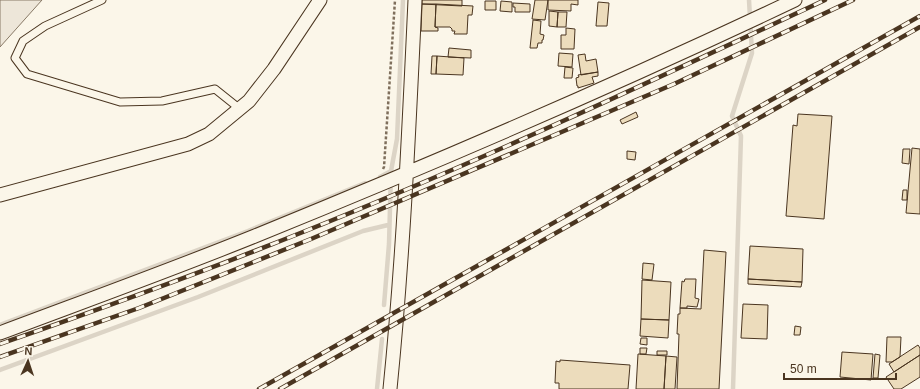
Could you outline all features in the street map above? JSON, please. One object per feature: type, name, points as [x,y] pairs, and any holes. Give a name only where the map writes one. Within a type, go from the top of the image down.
[{"type":"street","points":[[0,196],[188,144],[209,134],[249,101],[274,69],[320,0]]},
{"type":"street","points":[[390,389],[396,324],[397,178],[415,0]]},
{"type":"street","points":[[0,333],[254,237],[397,178],[695,47],[795,0]]},
{"type":"lane","points":[[102,0],[45,26],[23,41],[15,58],[27,74],[120,102],[162,101],[215,89],[240,109]]},
{"type":"path","points":[[372,188],[376,177],[384,167],[395,0]]},
{"type":"shaded area","points":[[0,0],[42,0],[0,47]]},
{"type":"building","points":[[422,0],[462,0],[462,6],[422,4]]},
{"type":"building","points":[[535,0],[548,0],[545,20],[532,19]]},
{"type":"building","points":[[548,0],[578,0],[578,5],[571,4],[571,11],[548,10]]},
{"type":"building","points":[[485,1],[496,1],[496,10],[485,10]]},
{"type":"building","points":[[501,1],[512,2],[512,12],[500,11]]},
{"type":"building","points":[[598,2],[609,3],[607,26],[596,26]]},
{"type":"building","points":[[513,3],[530,4],[530,12],[515,12]]},
{"type":"building","points":[[422,4],[436,4],[435,27],[438,28],[438,31],[421,31]]},
{"type":"building","points":[[436,4],[473,6],[472,15],[468,15],[467,34],[454,34],[455,31],[452,31],[450,27],[435,27]]},
{"type":"building","points":[[549,11],[558,12],[557,27],[549,26]]},
{"type":"building","points":[[558,12],[567,12],[566,27],[557,27]]},
{"type":"building","points":[[533,20],[541,21],[540,34],[544,35],[542,43],[538,43],[537,48],[530,48]]},
{"type":"building","points":[[566,28],[575,29],[574,49],[561,49],[561,35],[566,35]]},
{"type":"building","points":[[449,48],[471,50],[471,58],[448,57]]},
{"type":"building","points":[[559,53],[573,54],[572,67],[558,66]]},
{"type":"building","points":[[585,54],[586,61],[596,59],[598,72],[581,75],[578,55]]},
{"type":"building","points":[[432,56],[437,56],[436,74],[431,74]]},
{"type":"building","points":[[437,56],[464,58],[463,75],[436,74]]},
{"type":"building","points":[[565,67],[573,68],[572,78],[564,78]]},
{"type":"building","points":[[598,72],[598,76],[592,77],[594,83],[578,88],[576,78],[579,77],[578,75]]},
{"type":"building","points":[[636,112],[638,117],[622,124],[620,120]]},
{"type":"building","points":[[798,114],[832,116],[824,219],[786,216],[793,125],[797,126]]},
{"type":"building","points":[[912,148],[920,149],[920,214],[906,213]]},
{"type":"building","points":[[903,149],[910,149],[909,164],[902,163]]},
{"type":"building","points":[[627,151],[636,152],[635,160],[627,159]]},
{"type":"building","points":[[903,190],[907,190],[907,200],[902,200]]},
{"type":"building","points":[[750,246],[803,249],[802,282],[748,279]]},
{"type":"building","points":[[704,250],[726,252],[719,389],[677,389],[679,334],[677,334],[678,314],[680,314],[680,308],[701,309]]},
{"type":"building","points":[[643,263],[654,264],[652,280],[642,279]]},
{"type":"building","points":[[685,279],[696,279],[695,298],[699,299],[697,307],[687,306],[687,308],[680,308],[682,281],[684,282]]},
{"type":"building","points":[[748,279],[802,282],[801,287],[748,284]]},
{"type":"building","points":[[642,280],[671,282],[669,320],[641,319]]},
{"type":"building","points":[[743,304],[768,305],[767,339],[741,338]]},
{"type":"building","points":[[641,319],[669,320],[668,338],[640,336]]},
{"type":"building","points":[[795,326],[801,327],[800,335],[794,335]]},
{"type":"building","points":[[887,337],[901,337],[900,357],[892,362],[886,362]]},
{"type":"building","points":[[641,338],[647,338],[647,345],[640,344]]},
{"type":"building","points":[[918,345],[920,348],[920,355],[894,372],[889,364]]},
{"type":"building","points":[[640,348],[647,348],[646,354],[640,354]]},
{"type":"building","points":[[657,351],[667,351],[667,355],[657,355]]},
{"type":"building","points":[[842,352],[873,354],[871,380],[840,377]]},
{"type":"building","points":[[638,354],[666,356],[664,389],[636,389]]},
{"type":"building","points":[[875,354],[880,355],[878,378],[873,378]]},
{"type":"building","points":[[920,355],[920,377],[901,389],[894,389],[886,377]]},
{"type":"building","points":[[666,356],[677,357],[675,389],[664,389]]},
{"type":"building","points":[[560,360],[630,365],[628,389],[559,389],[559,383],[555,383],[556,361],[560,362]]},
{"type":"waterway","points":[[384,305],[389,244],[391,171],[397,139],[403,0]]},
{"type":"waterway","points":[[733,389],[741,136],[732,116],[752,53],[749,0]]},
{"type":"waterway","points":[[380,177],[391,171]]},
{"type":"waterway","points":[[0,325],[248,231],[365,183]]},
{"type":"waterway","points":[[0,370],[198,297],[363,231],[388,225]]},
{"type":"waterway","points":[[377,389],[382,339]]},
{"type":"railway","points":[[0,344],[193,275],[439,176],[568,119],[825,0]]},
{"type":"railway","points":[[0,357],[139,308],[311,239],[674,84],[853,0]]},
{"type":"railway","points":[[259,389],[920,16]]},
{"type":"railway","points":[[280,389],[920,27]]}]
